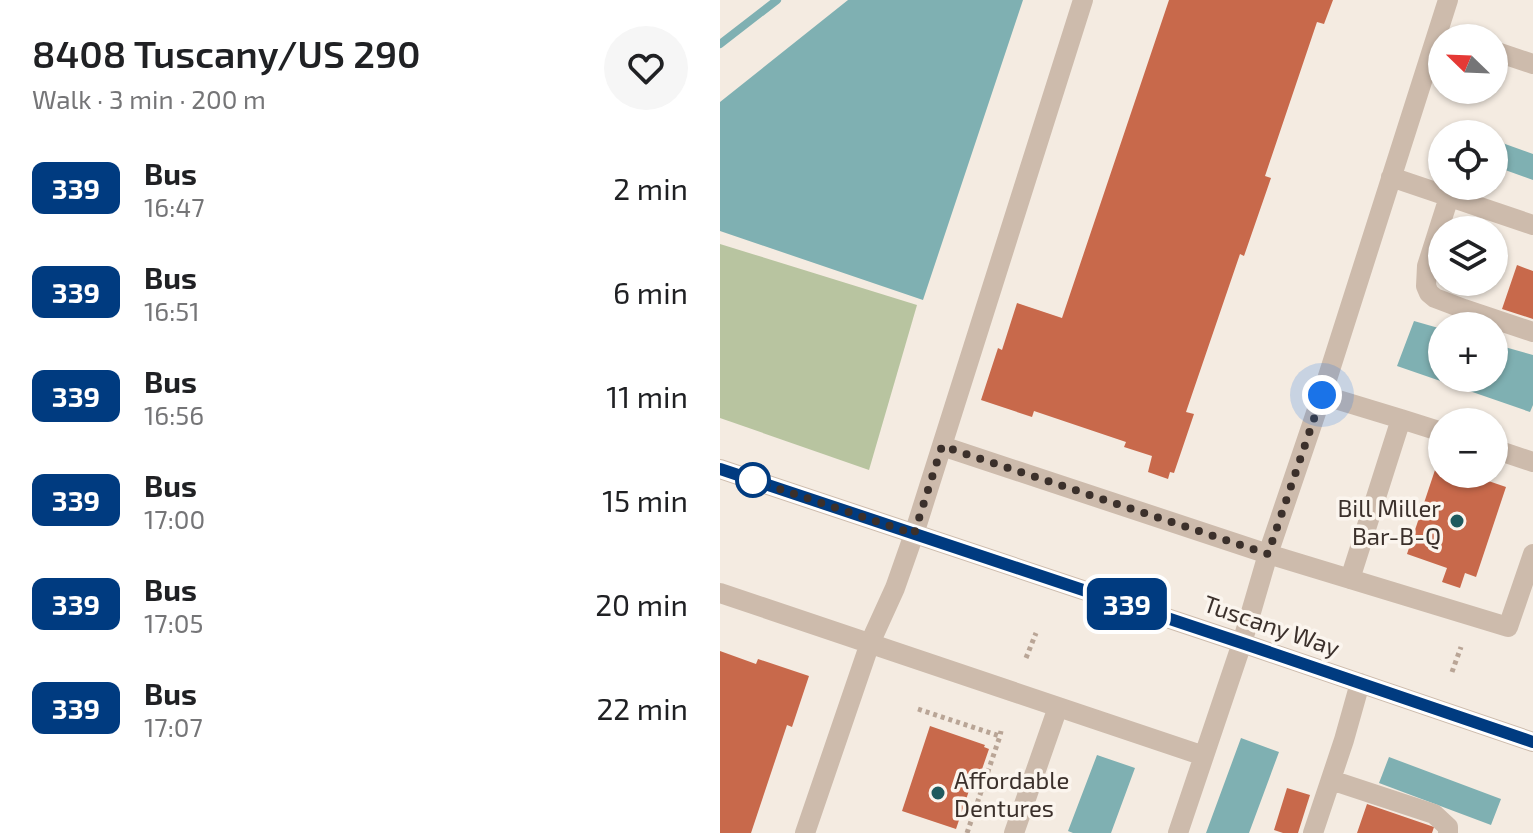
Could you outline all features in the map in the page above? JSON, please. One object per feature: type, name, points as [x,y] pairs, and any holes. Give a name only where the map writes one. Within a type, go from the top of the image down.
[{"type":"street","points":[[805,833],[870,643],[895,588],[914,534],[1083,0]]},
{"type":"street","points":[[1447,24],[1448,0]]},
{"type":"street","points":[[1508,56],[1533,64]]},
{"type":"street","points":[[1178,833],[1391,177],[1428,83]]},
{"type":"street","points":[[1391,177],[1428,190]]},
{"type":"street","points":[[1448,200],[1427,266],[1426,286],[1429,293],[1464,309],[1533,332]]},
{"type":"street","points":[[1458,200],[1533,225]]},
{"type":"street","points":[[1322,395],[1428,428]]},
{"type":"street","points":[[1350,579],[1401,419]]},
{"type":"street","points":[[942,446],[1268,554],[1508,627],[1533,554]]},
{"type":"street","points":[[1508,454],[1533,462]]},
{"type":"street","name":"Tuscany Way","points":[[720,469],[1533,742]]},
{"type":"street","points":[[720,593],[1204,756]]},
{"type":"street","points":[[1313,833],[1360,683]]},
{"type":"street","points":[[1014,833],[1058,707]]},
{"type":"street","points":[[1331,780],[1434,814],[1448,827],[1448,833]]},
{"type":"path","points":[[1026,658],[1036,633]]},
{"type":"path","points":[[1452,672],[1461,647]]},
{"type":"path","points":[[918,709],[1000,734],[967,833]]},
{"type":"green space","points":[[720,244],[917,305],[869,470],[720,418]]},
{"type":"water","points":[[848,0],[1023,0],[923,300],[720,231],[720,102]]},
{"type":"water","points":[[1508,145],[1533,154],[1533,180],[1508,171]]},
{"type":"water","points":[[1414,321],[1428,325],[1428,377],[1397,366]]},
{"type":"water","points":[[1508,348],[1533,355],[1533,405],[1530,412],[1472,392],[1508,392]]},
{"type":"water","points":[[1241,738],[1279,752],[1249,833],[1206,833]]},
{"type":"water","points":[[1097,755],[1135,768],[1111,833],[1073,833],[1068,831]]},
{"type":"water","points":[[1389,757],[1501,799],[1491,825],[1379,783]]},
{"type":"building","points":[[1169,0],[1333,0],[1324,24],[1317,22],[1265,176],[1271,178],[1244,256],[1240,254],[1186,412],[1194,414],[1174,473],[1170,472],[1168,479],[1148,472],[1152,456],[1124,447],[1126,442],[1034,411],[1032,417],[981,400],[1017,303],[1062,318]]},
{"type":"building","points":[[1517,265],[1533,271],[1533,319],[1502,309]]},
{"type":"building","name":"Bill Miller Bar-B-Q","points":[[1429,488],[1506,488],[1476,577],[1465,573],[1460,588],[1442,582],[1447,568],[1407,554]]},
{"type":"building","points":[[720,651],[756,664],[758,659],[809,676],[792,727],[787,725],[751,833],[720,833]]},
{"type":"building","name":"Affordable Dentures","points":[[930,726],[989,749],[980,775],[975,773],[956,829],[902,811]]},
{"type":"building","points":[[1287,788],[1310,795],[1298,833],[1274,830]]},
{"type":"building","points":[[1367,804],[1434,827],[1432,833],[1357,833]]},
{"type":"waterway","points":[[720,44],[777,0]]},
{"type":"bus line","name":"339","points":[[720,469],[1533,742]]},
{"type":"place","name":"Bill Miller Bar-B-Q","points":[[1457,521]]},
{"type":"place","name":"Affordable Dentures","points":[[938,793]]},
{"type":"route","points":[[753,480],[914,534],[942,446],[1268,554],[1322,395]]}]
